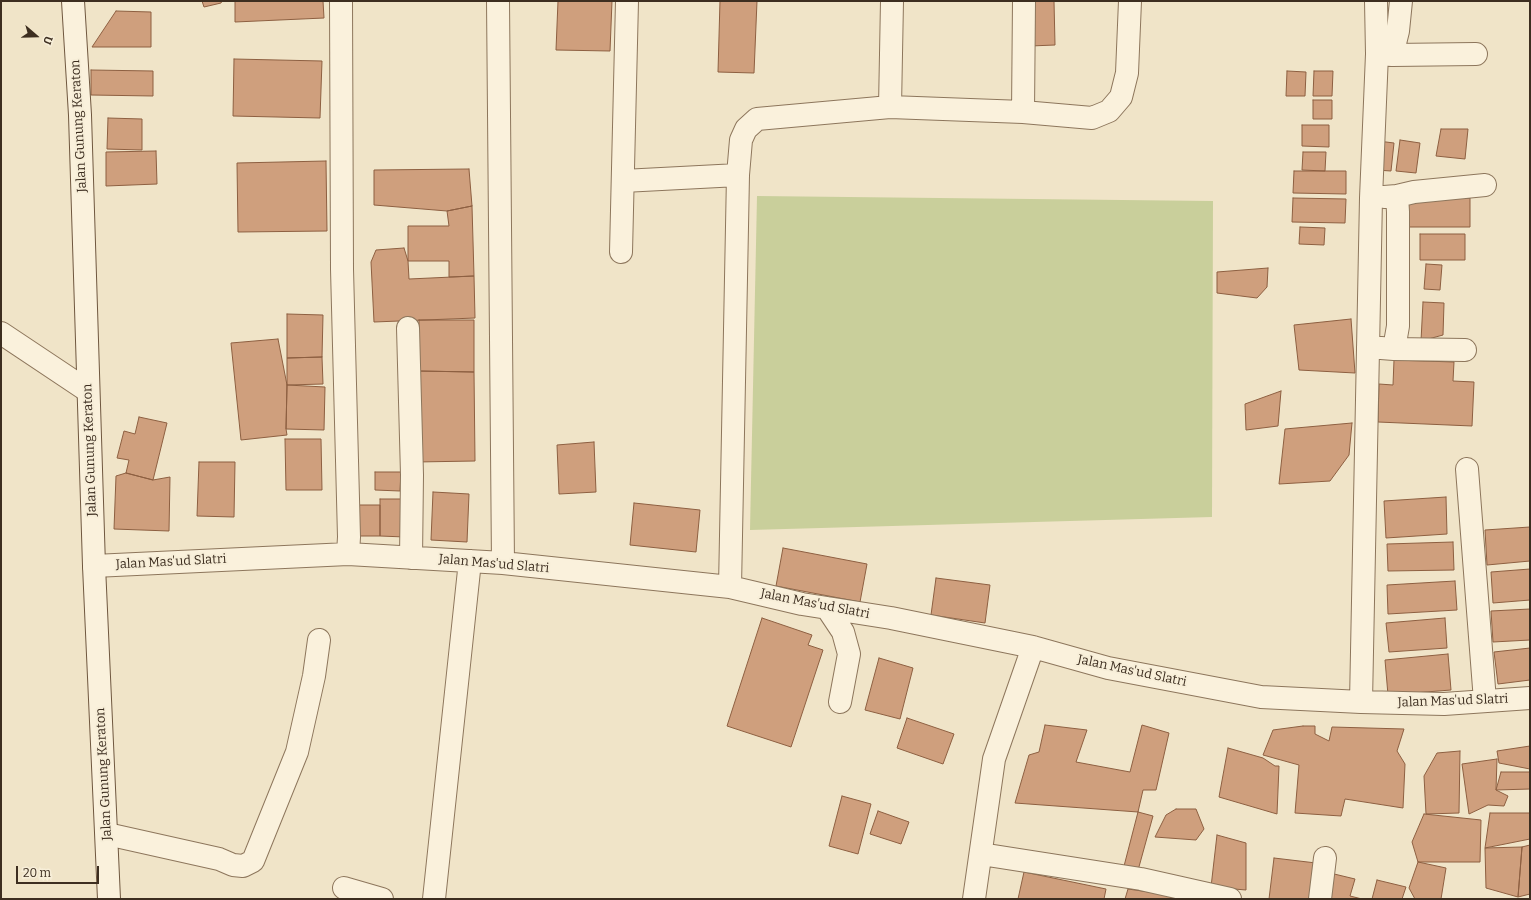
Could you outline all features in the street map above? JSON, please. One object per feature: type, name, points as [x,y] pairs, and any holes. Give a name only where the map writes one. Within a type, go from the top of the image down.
[{"type":"street","name":"Jalan Gunung Keraton","points":[[73,1],[80,115],[94,566],[109,899]]},
{"type":"street","points":[[341,1],[342,269],[349,537],[348,554]]},
{"type":"street","points":[[498,1],[503,563]]},
{"type":"street","points":[[621,252],[627,1]]},
{"type":"street","points":[[890,107],[892,1]]},
{"type":"street","points":[[1023,112],[1024,1]]},
{"type":"street","points":[[730,587],[738,175],[741,140],[746,129],[757,119],[890,107],[1023,112],[1092,118],[1109,111],[1122,98],[1128,73],[1130,1]]},
{"type":"street","points":[[1361,702],[1371,198],[1384,55],[1376,1]]},
{"type":"street","points":[[1384,55],[1398,31],[1401,1]]},
{"type":"street","points":[[1384,55],[1476,54]]},
{"type":"street","points":[[623,181],[738,175]]},
{"type":"street","points":[[1371,198],[1485,185]]},
{"type":"street","points":[[1394,349],[1398,326],[1397,196]]},
{"type":"street","points":[[408,328],[412,476],[411,558]]},
{"type":"street","points":[[1,333],[88,391]]},
{"type":"street","points":[[1368,347],[1465,350]]},
{"type":"street","points":[[1467,469],[1485,701]]},
{"type":"street","name":"Jalan Mas'ud Slatri","points":[[94,566],[348,554],[503,563],[730,587],[802,604],[891,618],[1033,647],[1108,668],[1261,696],[1361,702],[1444,704],[1530,698]]},
{"type":"street","points":[[434,899],[470,561]]},
{"type":"street","points":[[827,608],[843,632],[849,654],[840,702]]},
{"type":"street","points":[[107,834],[219,860],[233,865],[243,866],[253,861],[297,752],[314,676],[320,640]]},
{"type":"street","points":[[974,899],[982,854],[994,759],[1033,647]]},
{"type":"street","points":[[982,854],[1141,879],[1230,899]]},
{"type":"street","points":[[1320,899],[1325,858]]},
{"type":"street","points":[[344,888],[382,899]]},
{"type":"green space","points":[[757,196],[1213,201],[1212,517],[750,530]]},
{"type":"building","points":[[202,1],[222,1],[221,3],[204,7]]},
{"type":"building","points":[[235,1],[323,1],[324,18],[235,22]]},
{"type":"building","points":[[558,1],[612,1],[610,51],[556,50]]},
{"type":"building","points":[[720,1],[757,1],[754,73],[718,72]]},
{"type":"building","points":[[1030,1],[1054,1],[1055,45],[1030,46]]},
{"type":"building","points":[[116,11],[151,12],[151,47],[92,47]]},
{"type":"building","points":[[234,59],[322,61],[320,118],[233,116]]},
{"type":"building","points":[[91,70],[153,71],[153,96],[91,95]]},
{"type":"building","points":[[1287,71],[1306,72],[1305,96],[1286,96]]},
{"type":"building","points":[[1314,71],[1333,71],[1332,96],[1313,96]]},
{"type":"building","points":[[1313,100],[1332,100],[1332,119],[1313,119]]},
{"type":"building","points":[[108,118],[142,119],[142,150],[107,149]]},
{"type":"building","points":[[1302,125],[1329,125],[1329,147],[1302,146]]},
{"type":"building","points":[[1441,129],[1468,129],[1465,159],[1436,156]]},
{"type":"building","points":[[1400,140],[1420,143],[1416,173],[1396,171]]},
{"type":"building","points":[[1378,141],[1394,143],[1391,171],[1376,170]]},
{"type":"building","points":[[156,151],[157,184],[106,186],[106,152]]},
{"type":"building","points":[[1303,152],[1326,152],[1325,171],[1302,170]]},
{"type":"building","points":[[326,161],[327,231],[238,232],[237,163]]},
{"type":"building","points":[[469,169],[472,206],[447,211],[374,205],[374,170]]},
{"type":"building","points":[[1294,171],[1346,171],[1346,194],[1293,193]]},
{"type":"building","points":[[1293,198],[1346,199],[1345,223],[1292,222]]},
{"type":"building","points":[[1406,198],[1470,198],[1470,227],[1407,227]]},
{"type":"building","points":[[472,206],[474,276],[449,277],[449,261],[408,261],[408,226],[449,226],[447,211]]},
{"type":"building","points":[[1300,227],[1325,228],[1324,245],[1299,244]]},
{"type":"building","points":[[1420,234],[1465,234],[1465,260],[1420,260]]},
{"type":"building","points":[[404,248],[408,261],[409,279],[474,276],[475,318],[374,322],[371,262],[376,250]]},
{"type":"building","points":[[1426,264],[1442,265],[1440,290],[1424,289]]},
{"type":"building","points":[[1268,268],[1267,287],[1257,298],[1217,293],[1217,272]]},
{"type":"building","points":[[1423,302],[1444,303],[1443,335],[1421,341]]},
{"type":"building","points":[[287,314],[323,315],[322,357],[287,358]]},
{"type":"building","points":[[1351,319],[1355,373],[1299,370],[1294,325]]},
{"type":"building","points":[[419,320],[474,320],[474,372],[418,371]]},
{"type":"building","points":[[278,339],[287,385],[287,435],[241,440],[231,343]]},
{"type":"building","points":[[322,357],[323,384],[287,385],[287,358]]},
{"type":"building","points":[[1394,360],[1454,362],[1453,381],[1474,382],[1472,426],[1378,422],[1379,384],[1393,385]]},
{"type":"building","points":[[418,371],[474,372],[475,461],[416,462]]},
{"type":"building","points":[[287,385],[325,387],[324,430],[286,429]]},
{"type":"building","points":[[1281,391],[1278,426],[1246,430],[1245,404]]},
{"type":"building","points":[[139,417],[167,423],[153,480],[126,473],[129,460],[117,458],[124,431],[135,434]]},
{"type":"building","points":[[1352,423],[1349,455],[1330,481],[1279,484],[1285,429]]},
{"type":"building","points":[[285,439],[321,439],[322,490],[286,490]]},
{"type":"building","points":[[594,442],[596,492],[559,494],[557,445]]},
{"type":"building","points":[[199,462],[235,462],[234,517],[197,516]]},
{"type":"building","points":[[375,472],[401,472],[400,491],[375,490]]},
{"type":"building","points":[[126,473],[153,480],[170,477],[169,531],[114,529],[116,476]]},
{"type":"building","points":[[433,492],[469,494],[467,542],[431,540]]},
{"type":"building","points":[[1446,497],[1447,534],[1386,538],[1384,501]]},
{"type":"building","points":[[380,499],[405,499],[405,537],[380,536]]},
{"type":"building","points":[[634,503],[700,510],[696,552],[630,545]]},
{"type":"building","points":[[353,505],[380,505],[380,536],[353,536]]},
{"type":"building","points":[[1530,527],[1530,561],[1487,565],[1485,530]]},
{"type":"building","points":[[1453,542],[1454,570],[1388,571],[1387,544]]},
{"type":"building","points":[[783,548],[867,564],[860,602],[776,586]]},
{"type":"building","points":[[1530,569],[1530,600],[1493,603],[1491,572]]},
{"type":"building","points":[[936,578],[990,585],[985,623],[931,615]]},
{"type":"building","points":[[1455,581],[1457,610],[1388,614],[1387,585]]},
{"type":"building","points":[[1530,609],[1530,640],[1493,642],[1491,611]]},
{"type":"building","points":[[762,618],[812,635],[808,645],[823,650],[791,747],[727,726]]},
{"type":"building","points":[[1445,618],[1447,648],[1389,652],[1386,623]]},
{"type":"building","points":[[1530,648],[1530,680],[1498,684],[1494,652]]},
{"type":"building","points":[[1448,654],[1451,690],[1388,695],[1385,660]]},
{"type":"building","points":[[879,658],[913,668],[900,719],[865,710]]},
{"type":"building","points":[[907,718],[954,734],[943,764],[897,748]]},
{"type":"building","points":[[1045,725],[1087,730],[1076,762],[1130,772],[1142,725],[1169,733],[1156,790],[1143,790],[1138,812],[1015,803],[1029,755],[1039,752]]},
{"type":"building","points":[[1315,726],[1315,734],[1329,741],[1332,727],[1404,729],[1397,751],[1405,764],[1403,808],[1345,799],[1341,816],[1295,813],[1299,765],[1263,755],[1273,730]]},
{"type":"building","points":[[1530,746],[1530,769],[1499,763],[1497,751]]},
{"type":"building","points":[[1228,748],[1263,758],[1275,766],[1279,766],[1277,814],[1219,797]]},
{"type":"building","points":[[1460,751],[1459,813],[1426,814],[1424,776],[1437,753]]},
{"type":"building","points":[[1497,759],[1496,790],[1508,796],[1504,806],[1488,805],[1469,814],[1462,764]]},
{"type":"building","points":[[1501,772],[1530,772],[1530,789],[1496,790]]},
{"type":"building","points":[[842,796],[871,804],[858,854],[829,846]]},
{"type":"building","points":[[1176,809],[1196,809],[1204,829],[1196,840],[1155,837],[1166,815]]},
{"type":"building","points":[[878,811],[909,822],[901,844],[870,834]]},
{"type":"building","points":[[1138,812],[1153,816],[1137,874],[1123,870]]},
{"type":"building","points":[[1490,813],[1530,813],[1530,839],[1485,848]]},
{"type":"building","points":[[1424,814],[1481,820],[1480,862],[1418,862],[1412,842]]},
{"type":"building","points":[[1217,835],[1246,843],[1246,890],[1211,887]]},
{"type":"building","points":[[1530,845],[1530,894],[1518,897],[1522,847]]},
{"type":"building","points":[[1522,847],[1518,897],[1486,888],[1485,848]]},
{"type":"building","points":[[1274,858],[1316,863],[1311,899],[1269,899]]},
{"type":"building","points":[[1418,862],[1446,868],[1441,899],[1415,899],[1409,888]]},
{"type":"building","points":[[1024,872],[1106,889],[1104,899],[1018,899]]},
{"type":"building","points":[[1330,873],[1355,879],[1350,896],[1362,899],[1323,899]]},
{"type":"building","points":[[1377,880],[1406,887],[1402,899],[1372,899]]},
{"type":"building","points":[[1128,889],[1177,896],[1177,899],[1125,899]]}]
